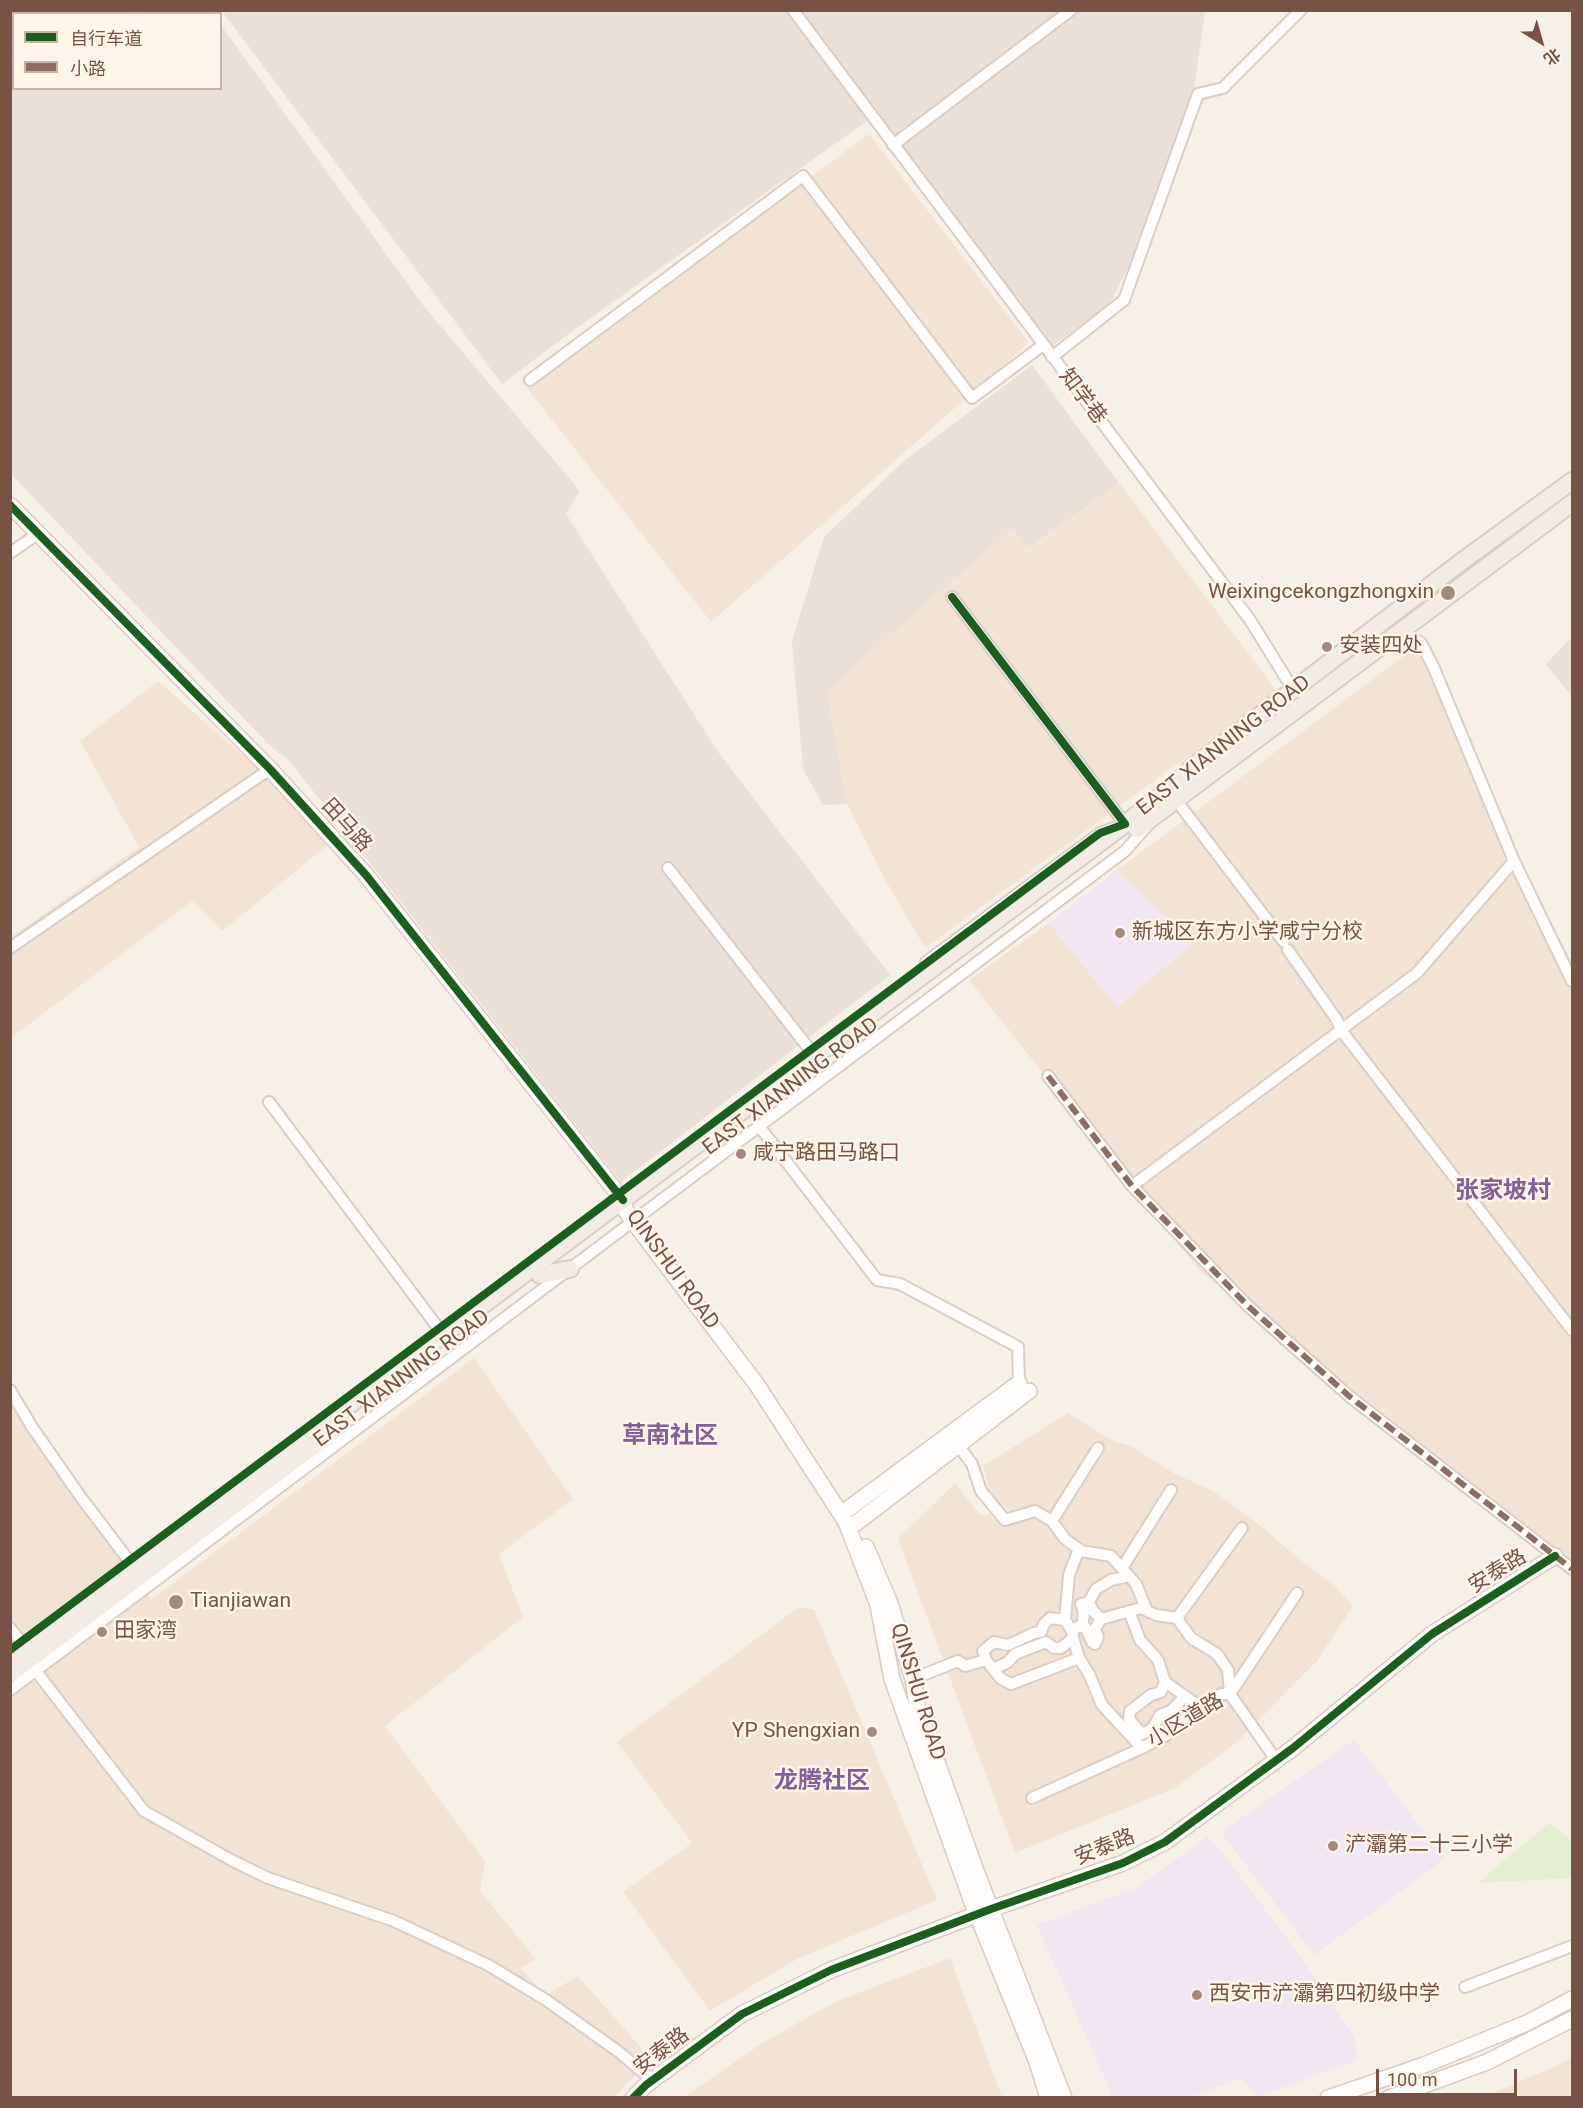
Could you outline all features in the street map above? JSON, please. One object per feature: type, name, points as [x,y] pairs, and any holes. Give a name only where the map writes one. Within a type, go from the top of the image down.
[{"type":"main road","name":"EAST XIANNING ROAD","points":[[10,1674],[24,1654],[131,1563],[629,1208],[1175,785],[1191,768],[1461,562],[1572,481]]},
{"type":"main road","name":"EAST XIANNING ROAD","points":[[10,1659],[24,1654],[540,1275],[1572,503]]},
{"type":"main road","name":"田马路","points":[[10,505],[270,769],[366,875],[629,1208]]},
{"type":"main road","name":"QINSHUI ROAD","points":[[629,1208],[765,1381],[856,1523],[890,1603],[913,1679],[917,1706],[1048,2097]]},
{"type":"main road","name":"QINSHUI ROAD","points":[[629,1208],[757,1385],[846,1522],[878,1605],[892,1679],[984,1911],[1064,2097]]},
{"type":"main road","points":[[540,1275],[570,1269]]},
{"type":"main road","points":[[848,1509],[954,1439],[1024,1387]]},
{"type":"main road","points":[[856,1523],[954,1439]]},
{"type":"main road","name":"安泰路","points":[[633,2097],[652,2080],[742,2014],[831,1970],[984,1911],[1123,1863],[1166,1842],[1276,1760],[1432,1634],[1553,1558]]},
{"type":"main road","points":[[1329,2097],[1424,2065],[1527,2024],[1572,1999]]},
{"type":"main road","points":[[1393,2097],[1486,2062],[1572,2019]]},
{"type":"street","name":"知学巷","points":[[793,10],[1250,620],[1294,691]]},
{"type":"street","points":[[893,145],[1071,10]]},
{"type":"street","points":[[1052,357],[1124,300],[1198,94],[1223,88],[1301,10]]},
{"type":"street","points":[[530,380],[803,176],[972,398],[1043,345]]},
{"type":"street","points":[[10,553],[39,533]]},
{"type":"street","points":[[10,1690],[24,1654],[570,1269],[629,1208],[810,1050],[1100,833],[1125,824],[952,597]]},
{"type":"street","points":[[1401,630],[1421,643],[1433,666],[1514,861],[1572,981]]},
{"type":"street","points":[[10,948],[270,769]]},
{"type":"street","points":[[1176,800],[1286,946],[1338,1020],[1341,1030],[1572,1330]]},
{"type":"street","points":[[10,1390],[32,1427],[80,1496],[131,1563],[439,1329],[759,1126],[1125,851],[1158,813]]},
{"type":"street","points":[[1132,1186],[1418,973],[1514,861]]},
{"type":"street","points":[[668,868],[810,1050]]},
{"type":"street","points":[[1048,1076],[1132,1186],[1248,1306],[1349,1396],[1553,1558],[1572,1569]]},
{"type":"street","points":[[269,1102],[439,1329]]},
{"type":"street","points":[[759,1126],[877,1280],[900,1284],[1018,1347],[1024,1387]]},
{"type":"street","points":[[954,1439],[972,1464],[981,1491],[1005,1521],[1035,1510],[1052,1521],[1065,1539],[1079,1549],[1112,1556],[1136,1584],[1147,1611]]},
{"type":"street","points":[[1052,1521],[1098,1448]]},
{"type":"street","points":[[1101,1619],[1093,1611],[1089,1602],[1095,1589],[1126,1572],[1171,1490]]},
{"type":"street","points":[[1177,1617],[1242,1528]]},
{"type":"street","points":[[1065,1620],[1069,1575],[1079,1549]]},
{"type":"street","points":[[1230,1694],[1297,1593]]},
{"type":"street","points":[[1076,1632],[1084,1613],[1081,1604],[1089,1602]]},
{"type":"street","points":[[1079,1658],[1011,1684],[1000,1678],[986,1660],[983,1651],[994,1642],[1008,1645],[1034,1633],[1043,1637],[1054,1648],[1061,1648],[1076,1632],[1085,1627],[1095,1644],[1098,1637],[1095,1629],[1101,1619],[1141,1608],[1156,1615],[1177,1617]]},
{"type":"street","points":[[1129,1611],[1140,1640],[1158,1660],[1165,1682],[1201,1707]]},
{"type":"street","points":[[1177,1617],[1191,1638],[1217,1654],[1228,1670],[1230,1694]]},
{"type":"street","points":[[1043,1637],[1044,1624],[1050,1618],[1065,1620],[1076,1632]]},
{"type":"street","points":[[10,1628],[24,1654],[144,1812],[268,1878],[394,1921],[488,1965],[555,2007],[619,2052],[652,2080]]},
{"type":"street","name":"小区道路","points":[[1076,1632],[1079,1658],[1089,1674],[1102,1705],[1142,1748],[1168,1734],[1221,1694],[1230,1694],[1276,1760]]},
{"type":"street","points":[[994,1669],[1043,1637]]},
{"type":"street","points":[[913,1679],[958,1660],[965,1666],[986,1660]]},
{"type":"street","points":[[1165,1682],[1161,1692],[1151,1695],[1130,1711],[1129,1719],[1142,1734],[1152,1729],[1160,1715],[1171,1711],[1185,1696]]},
{"type":"street","points":[[1032,1798],[1142,1748]]},
{"type":"street","points":[[1465,1987],[1572,1946]]},
{"type":"street","points":[[1384,2079],[1393,2097]]},
{"type":"shaded area","points":[[11,11],[210,11],[212,12],[12,12],[12,90],[222,90],[222,26],[422,304],[580,491],[566,514],[718,752],[890,975],[621,1182],[288,759],[271,747],[11,474]]},
{"type":"shaded area","points":[[222,11],[1205,11],[1192,104],[1146,233],[1109,305],[1052,346],[878,113],[571,332],[502,384]]},
{"type":"shaded area","points":[[869,134],[1029,343],[711,622],[527,388]]},
{"type":"shaded area","points":[[1032,365],[1119,483],[1029,549],[1013,529],[827,692],[847,804],[823,805],[803,769],[792,641],[824,537],[905,460]]},
{"type":"shaded area","points":[[1119,483],[1277,691],[925,948],[882,874],[847,804],[827,692],[1013,529],[1030,549]]},
{"type":"shaded area","points":[[1572,637],[1572,697],[1546,664]]},
{"type":"shaded area","points":[[1421,643],[1495,819],[1572,962],[1572,1560],[1201,1272],[969,980],[1049,923],[1117,1007],[1195,942],[1116,871]]},
{"type":"shaded area","points":[[158,681],[271,780],[328,845],[222,931],[192,901],[11,1038],[11,937],[139,847],[80,741]]},
{"type":"shaded area","name":"新城区东方小学咸宁分校","points":[[1116,871],[1195,942],[1117,1007],[1049,923]]},
{"type":"shaded area","name":"田家湾","points":[[474,1358],[573,1499],[499,1554],[523,1617],[385,1726],[485,1861],[480,1891],[536,1959],[520,1968],[546,1995],[578,1976],[651,2059],[614,2097],[11,2097],[10,1401],[119,1557],[152,1599]]},
{"type":"shaded area","points":[[1068,1413],[1113,1441],[1131,1446],[1175,1474],[1213,1491],[1335,1586],[1353,1606],[1317,1661],[1236,1743],[1175,1788],[1015,1853],[898,1539],[955,1483],[980,1515],[1013,1513],[991,1495],[983,1466]]},
{"type":"shaded area","points":[[799,1607],[814,1610],[937,1900],[797,1959],[710,2011],[623,1892],[692,1843],[617,1742]]},
{"type":"shaded area","name":"浐灞第二十三小学","points":[[1354,1740],[1445,1859],[1314,1955],[1221,1832]]},
{"type":"shaded area","name":"西安市浐灞第四初级中学","points":[[1207,1837],[1215,1843],[1298,1953],[1354,2037],[1358,2060],[1257,2097],[1242,2078],[1191,2097],[1113,2097],[1037,1925],[1138,1887]]},
{"type":"shaded area","points":[[950,1958],[1002,2097],[684,2097],[764,2042],[837,2001]]},
{"type":"shaded area","points":[[1572,2057],[1572,2097],[1484,2097],[1558,2065]]},
{"type":"green space","points":[[1549,1823],[1572,1841],[1572,1878],[1478,1883]]},
{"type":"marked path","points":[[1048,1076],[1132,1186],[1248,1306],[1349,1396],[1572,1569]]},
{"type":"cycle path","points":[[10,505],[270,769],[366,875],[623,1200]]},
{"type":"cycle path","points":[[10,1650],[1100,833],[1125,824],[952,597]]},
{"type":"cycle path","points":[[633,2098],[646,2085],[742,2014],[831,1970],[991,1909],[1123,1863],[1165,1842],[1293,1748],[1432,1634],[1555,1556]]},
{"type":"place","name":"Weixingcekongzhongxin","points":[[1448,593]]},
{"type":"place","name":"安装四处","points":[[1327,647]]},
{"type":"place","name":"新城区东方小学咸宁分校","points":[[1120,933]]},
{"type":"place","name":"咸宁路田马路口","points":[[741,1154]]},
{"type":"place","name":"Tianjiawan","points":[[176,1602]]},
{"type":"place","name":"田家湾","points":[[102,1632]]},
{"type":"place","name":"YP Shengxian","points":[[872,1732]]},
{"type":"place","name":"浐灞第二十三小学","points":[[1333,1846]]},
{"type":"place","name":"西安市浐灞第四初级中学","points":[[1197,1995]]},
{"type":"district","name":"张家坡村","points":[[1503,1192]]},
{"type":"district","name":"草南社区","points":[[670,1437]]},
{"type":"district","name":"龙腾社区","points":[[822,1782]]}]
